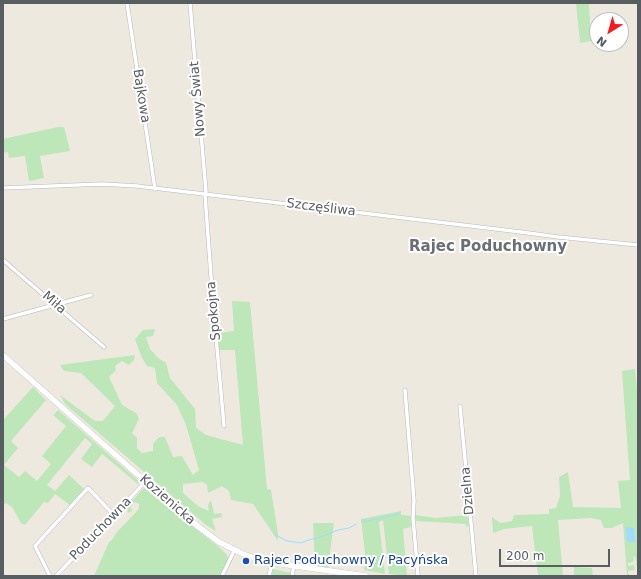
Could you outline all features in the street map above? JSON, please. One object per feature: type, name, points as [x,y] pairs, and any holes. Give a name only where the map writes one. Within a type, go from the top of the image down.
[{"type":"main road","name":"Kozienicka","points":[[3,355],[200,528],[234,551],[272,563],[294,566],[328,574],[366,576]]},
{"type":"street","name":"Bajkowa","points":[[127,3],[155,189]]},
{"type":"street","name":"Nowy Świat","points":[[190,3],[206,192],[205,195]]},
{"type":"street","name":"Szczęśliwa","points":[[3,188],[102,184],[638,245]]},
{"type":"street","name":"Spokojna","points":[[205,195],[224,426]]},
{"type":"street","name":"Miła","points":[[4,262],[104,347]]},
{"type":"street","points":[[3,318],[91,295]]},
{"type":"street","points":[[404,390],[414,501],[413,518],[418,576]]},
{"type":"street","name":"Dzielna","points":[[460,406],[476,576]]},
{"type":"street","name":"Poduchowna","points":[[56,576],[146,481]]},
{"type":"street","points":[[50,576],[35,546],[88,488],[114,515]]},
{"type":"street","points":[[222,576],[234,551]]},
{"type":"street","points":[[269,576],[272,563]]},
{"type":"street","points":[[292,576],[294,566]]},
{"type":"green space","points":[[576,3],[589,3],[589,41],[580,43]]},
{"type":"green space","points":[[64,127],[70,151],[40,156],[44,178],[29,181],[25,156],[9,158],[8,152],[3,153],[3,139]]},
{"type":"green space","points":[[232,301],[250,302],[267,489],[271,490],[278,541],[253,504],[231,500],[229,491],[222,486],[208,493],[207,485],[203,482],[183,484],[183,493],[198,506],[209,511],[208,505],[211,500],[214,514],[221,513],[222,517],[212,519],[216,531],[206,525],[65,404],[60,395],[95,421],[103,421],[115,406],[81,373],[64,371],[60,365],[135,355],[134,360],[129,365],[122,361],[115,366],[116,370],[109,377],[122,405],[136,413],[139,419],[132,433],[137,438],[137,448],[142,453],[153,451],[153,444],[159,437],[165,437],[173,457],[182,456],[193,475],[199,470],[186,425],[177,405],[157,383],[155,368],[147,366],[141,356],[135,339],[143,330],[155,329],[153,336],[146,337],[150,349],[158,358],[166,363],[170,378],[195,409],[196,428],[206,435],[243,445],[235,350],[219,350],[219,333],[234,331]]},
{"type":"green space","points":[[635,369],[638,399],[638,566],[637,567],[634,556],[633,562],[628,563],[628,566],[634,565],[635,570],[628,571],[629,576],[627,576],[623,523],[612,528],[604,528],[601,520],[591,518],[558,520],[563,576],[538,576],[532,526],[504,529],[493,533],[492,517],[500,523],[512,521],[514,515],[549,514],[549,509],[556,508],[560,496],[559,477],[568,472],[573,507],[621,508],[618,481],[630,480],[622,371]]},
{"type":"green space","points":[[33,387],[46,400],[11,441],[18,448],[4,465],[19,477],[25,471],[37,481],[51,464],[42,456],[66,426],[53,415],[58,410],[140,482],[138,484],[102,454],[92,467],[81,459],[92,444],[85,438],[47,485],[55,491],[69,475],[84,489],[70,505],[55,494],[48,503],[44,502],[25,525],[21,523],[12,507],[6,503],[3,505],[3,420]]},
{"type":"green space","points":[[144,488],[226,554],[229,559],[220,576],[94,576],[109,542],[139,509],[139,504],[134,502],[131,507],[132,511],[129,513],[125,508]]},
{"type":"green space","points":[[401,511],[401,515],[411,516],[411,527],[403,529],[407,576],[389,574],[383,520],[379,522],[385,574],[364,570],[365,553],[361,519]]},
{"type":"green space","points":[[415,515],[436,518],[467,515],[469,526],[466,527],[466,524],[416,521]]},
{"type":"green space","points":[[313,523],[334,523],[328,568],[315,565]]},
{"type":"green space","points":[[574,567],[592,568],[593,576],[574,576]]},
{"type":"green space","points":[[273,569],[291,573],[290,576],[271,576]]},
{"type":"water","points":[[626,527],[634,528],[635,542],[627,542]]},
{"type":"waterway","points":[[362,522],[400,514]]},
{"type":"waterway","points":[[274,534],[287,541],[301,543],[338,530],[349,528],[356,524]]},
{"type":"place","name":"Rajec Poduchowny / Pacyńska","points":[[246,561]]},
{"type":"district","name":"Rajec Poduchowny","points":[[488,247]]}]
